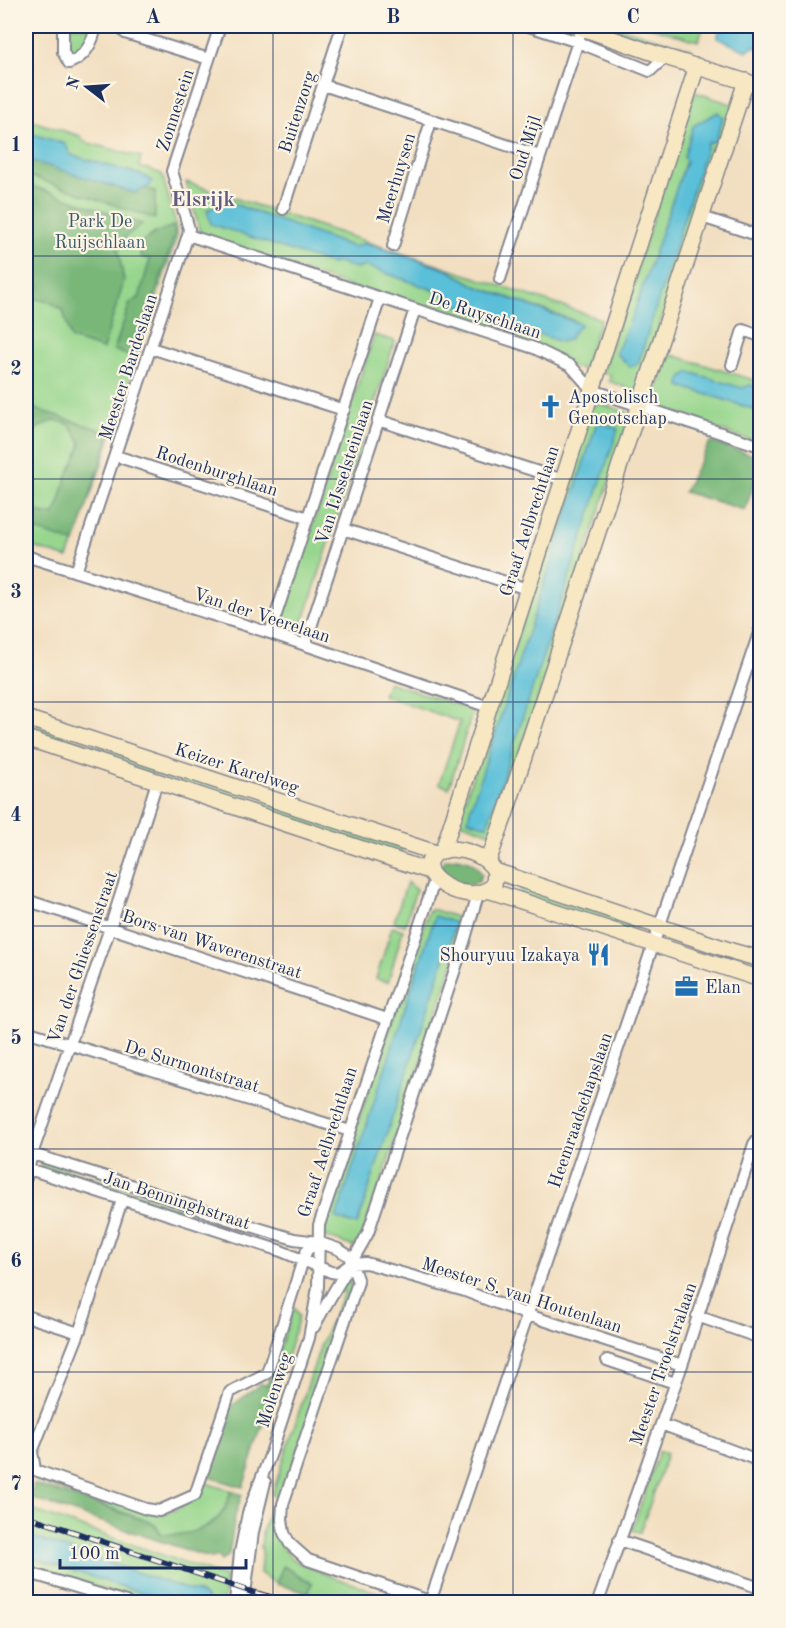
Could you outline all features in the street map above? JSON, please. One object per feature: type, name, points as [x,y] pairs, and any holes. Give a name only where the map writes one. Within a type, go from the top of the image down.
[{"type":"street","points":[[63,26],[63,52],[69,63],[80,59],[94,38],[96,26]]},
{"type":"street","name":"Zonnestein","points":[[172,171],[220,26]]},
{"type":"street","name":"Buitenzorg","points":[[283,209],[342,26]]},
{"type":"street","points":[[431,1602],[308,1560],[290,1544],[284,1533],[283,1504],[358,1282],[351,1264],[371,1223],[464,942],[483,892],[494,885],[491,866],[505,815],[702,217],[753,83],[580,30],[529,26]]},
{"type":"street","name":"Oud Mijl","points":[[500,279],[580,30]]},
{"type":"street","name":"Zonnestein","points":[[125,33],[209,59]]},
{"type":"street","name":"Graaf Aelbrechtlaan","points":[[440,852],[697,66]]},
{"type":"street","name":"Meerhuysen","points":[[323,85],[540,156]]},
{"type":"street","name":"Meerhuysen","points":[[393,246],[431,121]]},
{"type":"street","name":"Meester Bardeslaan","points":[[76,572],[188,235],[189,229],[172,171]]},
{"type":"street","points":[[702,217],[760,236]]},
{"type":"street","name":"De Ruyschlaan","points":[[188,235],[534,348],[572,366],[592,390]]},
{"type":"street","name":"Van IJsselsteinlaan","points":[[270,633],[380,298]]},
{"type":"street","name":"Van IJsselsteinlaan","points":[[305,645],[414,309]]},
{"type":"street","points":[[732,365],[743,330],[760,336]]},
{"type":"street","points":[[151,348],[344,410]]},
{"type":"street","points":[[592,390],[760,446]]},
{"type":"street","points":[[378,420],[563,480]]},
{"type":"street","name":"Rodenburghlaan","points":[[116,456],[308,518]]},
{"type":"street","points":[[343,529],[527,589]]},
{"type":"street","name":"Van der Veerelaan","points":[[26,556],[270,633],[489,707]]},
{"type":"street","name":"Heemraadschapslaan","points":[[431,1602],[760,630]]},
{"type":"street","name":"Keizer Karelweg","points":[[26,718],[440,852]]},
{"type":"street","name":"Keizer Karelweg","points":[[26,738],[432,875]]},
{"type":"street","name":"Van der Ghiessenstraat","points":[[26,1172],[28,1153],[110,928],[158,782]]},
{"type":"street","points":[[760,959],[659,927],[491,866],[470,852],[460,849],[440,852],[429,863],[432,875],[460,892],[483,892],[760,979]]},
{"type":"street","name":"Graaf Aelbrechtlaan","points":[[29,1450],[35,1470],[146,1509],[159,1511],[195,1495],[230,1392],[267,1373],[303,1260],[307,1250],[318,1242],[319,1225],[432,875]]},
{"type":"street","name":"Bors van Waverenstraat","points":[[26,900],[387,1019]]},
{"type":"street","name":"De Surmontstraat","points":[[26,1031],[68,1046],[350,1131]]},
{"type":"street","name":"Meester Troelstralaan","points":[[598,1602],[675,1383],[754,1144],[760,1136]]},
{"type":"street","name":"Jan Benninghstraat","points":[[28,1153],[125,1182],[228,1219],[294,1239],[318,1242],[338,1249],[349,1256],[351,1264]]},
{"type":"street","name":"Jan Benninghstraat","points":[[26,1172],[191,1221],[318,1266]]},
{"type":"street","points":[[29,1450],[79,1333],[122,1200]]},
{"type":"street","name":"Molenweg","points":[[309,1338],[318,1287],[318,1242]]},
{"type":"street","name":"Meester S. van Houtenlaan","points":[[318,1266],[338,1273],[351,1264],[366,1263],[465,1291],[528,1315],[681,1365]]},
{"type":"street","name":"Molenweg","points":[[235,1602],[240,1553],[248,1513],[309,1338],[332,1292],[351,1264]]},
{"type":"street","points":[[26,1316],[79,1333]]},
{"type":"street","points":[[697,1316],[760,1338]]},
{"type":"street","name":"Meester S. van Houtenlaan","points":[[608,1359],[675,1383]]},
{"type":"street","points":[[661,1424],[760,1461]]},
{"type":"street","name":"Molenweg","points":[[244,1602],[253,1532],[271,1452]]},
{"type":"street","points":[[619,1540],[760,1587]]},
{"type":"street","points":[[26,1572],[126,1602]]},
{"type":"green space","points":[[68,26],[90,27],[91,35],[77,55],[69,55],[67,52]]},
{"type":"green space","points":[[599,26],[614,26],[691,49],[689,56]]},
{"type":"green space","points":[[647,26],[704,26],[698,41]]},
{"type":"green space","points":[[695,92],[734,105],[637,392],[609,381],[611,375],[602,373]],"holes":[[[723,118],[716,141],[708,143],[617,353],[633,315],[686,161],[684,157]]]},
{"type":"green space","name":"Park De Ruijschlaan","points":[[26,119],[80,136],[85,142],[141,157],[139,167],[162,174],[177,236],[103,461],[68,558],[26,545]]},
{"type":"green space","points":[[26,159],[134,193],[145,188],[155,191],[155,219],[26,175]]},
{"type":"green space","points":[[186,182],[601,319],[583,369],[576,368],[523,346],[198,234],[200,232]],"holes":[[[228,202],[353,247],[366,243],[448,270],[478,287],[580,324],[572,334],[538,334],[451,303],[442,293],[366,266],[358,269],[336,262],[207,210]]]},
{"type":"green space","points":[[26,184],[142,224],[126,236],[118,249],[124,281],[103,349],[71,339],[63,310],[50,302],[26,297]]},
{"type":"green space","points":[[173,226],[175,234],[134,358],[114,350],[130,303],[139,298],[150,259],[141,257],[142,242],[157,232]]},
{"type":"green space","points":[[374,335],[395,341],[301,629],[294,632],[287,630],[288,624],[281,622]]},
{"type":"green space","points":[[669,354],[760,382],[760,388],[750,385],[743,389],[689,372],[680,386],[760,411],[760,443],[652,409]]},
{"type":"green space","points":[[598,403],[626,412],[627,418],[630,419],[494,830],[490,833],[458,821],[592,405],[595,406]],"holes":[[[597,423],[617,430],[486,826],[564,524]]]},
{"type":"green space","points":[[26,406],[110,433],[75,543],[26,527],[26,506],[45,514],[54,514],[81,443],[69,424],[55,420],[29,432],[26,436]]},
{"type":"green space","points":[[710,442],[760,457],[760,472],[758,472],[745,510],[684,492]]},
{"type":"green space","points":[[388,682],[473,710],[449,788],[439,784],[460,722],[383,695]]},
{"type":"green space","points":[[26,723],[403,847],[400,855],[26,733]]},
{"type":"green space","points":[[457,858],[469,861],[478,868],[482,875],[478,882],[467,885],[456,883],[447,877],[441,867],[444,860]]},
{"type":"green space","points":[[407,882],[416,890],[405,925],[394,922]]},
{"type":"green space","points":[[522,886],[635,923],[636,928],[631,933],[520,894]]},
{"type":"green space","points":[[432,909],[462,919],[461,921],[465,922],[462,936],[365,1232],[354,1247],[324,1236],[326,1218],[429,910]],"holes":[[[455,923],[357,1225],[336,1217]]]},
{"type":"green space","points":[[392,927],[403,930],[388,982],[376,979]]},
{"type":"green space","points":[[43,1161],[226,1221],[224,1227],[41,1168]]},
{"type":"green space","points":[[348,1281],[352,1284],[282,1499],[272,1495],[321,1344]]},
{"type":"green space","points":[[294,1307],[299,1316],[282,1374],[279,1376],[271,1372]]},
{"type":"green space","points":[[271,1372],[279,1376],[243,1487],[206,1476],[227,1410],[260,1384],[267,1385]]},
{"type":"green space","points":[[659,1451],[667,1454],[640,1533],[632,1530]]},
{"type":"green space","points":[[39,1475],[160,1515],[171,1512],[201,1496],[206,1483],[231,1491],[224,1510],[212,1522],[195,1531],[167,1535],[159,1533],[158,1528],[152,1523],[37,1481]]},
{"type":"green space","points":[[34,1484],[144,1520],[155,1526],[159,1533],[167,1535],[186,1533],[204,1527],[219,1517],[231,1491],[242,1495],[235,1516],[229,1555],[221,1561],[218,1556],[212,1558],[205,1556],[30,1498]]},
{"type":"green space","points":[[270,1505],[275,1506],[274,1527],[279,1542],[292,1559],[327,1575],[406,1602],[335,1602],[308,1593],[312,1583],[283,1567],[276,1584],[260,1573],[262,1533]]},
{"type":"green space","points":[[26,1508],[226,1577],[223,1602],[208,1602],[206,1597],[200,1594],[26,1535]]},
{"type":"green space","points":[[26,1556],[171,1602],[144,1602],[26,1565]]},
{"type":"green space","points":[[283,1566],[312,1583],[308,1593],[276,1584]]},
{"type":"water","points":[[721,26],[739,29],[741,26],[759,28],[760,26],[760,49],[755,46],[746,51],[717,38]]},
{"type":"water","points":[[718,112],[723,118],[716,141],[708,143],[638,364],[630,367],[616,353],[633,315],[686,161],[684,157],[693,126]]},
{"type":"water","points":[[26,132],[65,144],[71,155],[142,175],[152,181],[150,186],[134,193],[26,159]]},
{"type":"water","points":[[228,202],[353,247],[366,243],[448,270],[478,287],[581,324],[570,339],[561,342],[451,303],[442,293],[366,266],[356,268],[340,263],[331,264],[211,224],[207,210]]},
{"type":"water","points":[[689,372],[742,388],[750,385],[760,388],[760,411],[680,386],[681,378]]},
{"type":"water","points":[[597,422],[618,429],[487,826],[468,820],[470,810]]},
{"type":"water","points":[[435,916],[456,923],[357,1225],[336,1218]]},
{"type":"water","points":[[26,1535],[201,1594],[208,1602],[171,1602],[26,1556]]},
{"type":"railway","points":[[26,1516],[287,1602]]},
{"type":"place","name":"Apostolisch Genootschap","points":[[550,407]]},
{"type":"place","name":"Shouryuu Izakaya","points":[[598,955]]},
{"type":"place","name":"Elan","points":[[687,987]]},
{"type":"district","name":"Elsrijk","points":[[203,199]]}]
